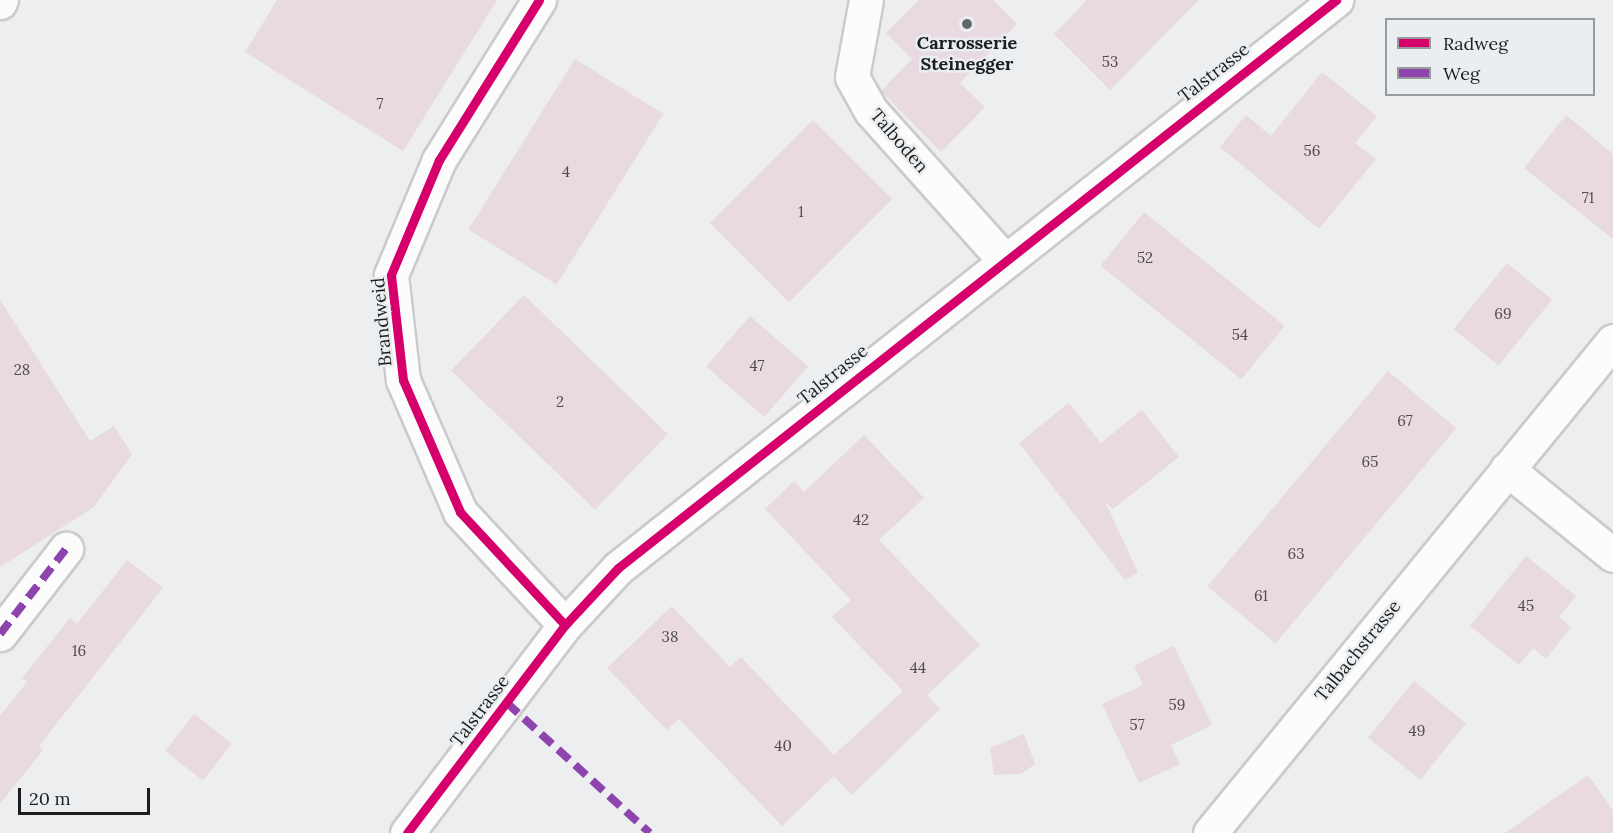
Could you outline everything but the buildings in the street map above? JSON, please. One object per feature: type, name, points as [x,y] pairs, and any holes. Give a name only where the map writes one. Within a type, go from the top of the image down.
[{"type":"street","name":"Brandweid","points":[[539,0],[439,160],[391,275],[403,380],[460,512],[565,625]]},
{"type":"street","name":"Talboden","points":[[867,0],[852,77],[871,111],[1005,260]]},
{"type":"street","name":"Talstrasse","points":[[407,833],[565,625],[618,568],[1336,0]]},
{"type":"street","name":"Talbachstrasse","points":[[1210,833],[1613,341]]},
{"type":"street","points":[[1507,469],[1613,555]]},
{"type":"street","points":[[0,634],[66,549]]},
{"type":"marked path","points":[[0,634],[66,549]]},
{"type":"marked path","points":[[507,703],[650,833]]},
{"type":"cycle path","points":[[539,0],[439,160],[391,275],[403,380],[460,512],[565,625]]},
{"type":"cycle path","points":[[407,833],[565,625],[618,568],[1336,0]]},
{"type":"place","name":"Carrosserie Steinegger","points":[[967,24]]}]
